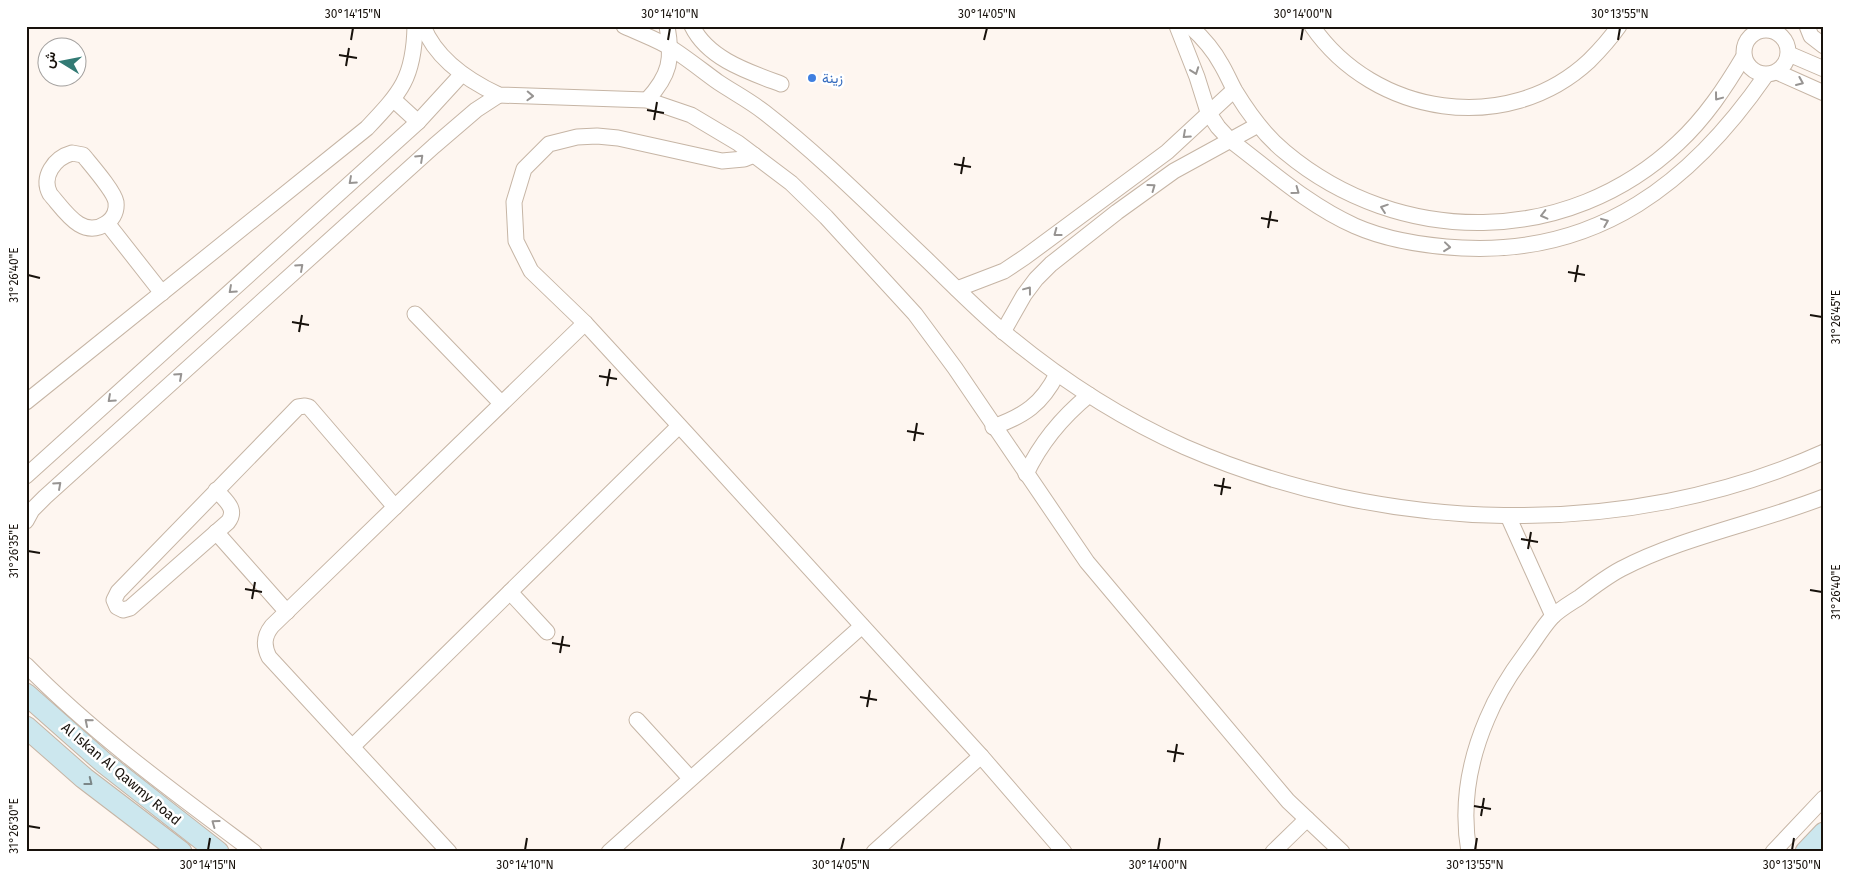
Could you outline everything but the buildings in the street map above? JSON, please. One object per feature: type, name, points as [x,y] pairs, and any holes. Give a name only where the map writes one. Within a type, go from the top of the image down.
[{"type":"main road","name":"Al Iskan Al Qawmy Road","points":[[26,694],[102,762],[218,852]]},
{"type":"main road","name":"Al Iskan Al Qawmy Road","points":[[26,727],[84,778],[181,852]]},
{"type":"main road","points":[[1806,852],[1823,836]]},
{"type":"street","points":[[26,402],[366,128],[394,100],[406,79],[413,55],[415,26]]},
{"type":"street","points":[[423,26],[441,54],[462,74],[480,86],[499,94],[647,100],[690,115],[754,155],[791,183],[826,217],[915,314],[955,368],[993,427],[1087,562],[1288,801],[1342,852]]},
{"type":"street","points":[[624,26],[671,48],[762,110],[826,163],[1003,332],[1057,374],[1135,422],[1183,446],[1232,466],[1335,496],[1387,506],[1440,512],[1508,516],[1588,512],[1675,499],[1722,488],[1824,452]]},
{"type":"street","points":[[647,100],[665,77],[671,48],[667,26]]},
{"type":"street","points":[[692,26],[697,37],[718,56],[781,84]]},
{"type":"street","points":[[1177,26],[1198,77],[1208,112],[1230,140],[1319,208],[1356,226],[1381,235],[1414,243],[1479,249],[1511,247],[1573,234],[1596,226],[1632,209],[1663,188],[1693,163],[1720,136],[1771,74],[1782,68],[1789,54],[1784,38],[1775,29],[1753,30],[1744,48],[1746,63],[1752,69],[1758,74],[1771,74],[1824,93]]},
{"type":"street","points":[[1190,26],[1208,44],[1234,90],[1258,125],[1284,151],[1307,170],[1333,186],[1389,210],[1418,217],[1478,223],[1507,222],[1556,212],[1593,200],[1650,167],[1678,143],[1703,117],[1725,87],[1744,56]]},
{"type":"street","points":[[1312,26],[1319,38],[1338,58],[1359,75],[1383,89],[1408,99],[1462,108],[1490,106],[1542,91],[1566,78],[1588,62],[1619,26]]},
{"type":"street","points":[[1807,26],[1811,36],[1824,46]]},
{"type":"street","points":[[1789,54],[1824,69]]},
{"type":"street","points":[[26,476],[418,122],[462,74]]},
{"type":"street","points":[[957,289],[1004,271],[1025,257],[1166,152],[1187,135],[1208,112],[1234,90]]},
{"type":"street","points":[[26,521],[32,510],[45,496],[434,146],[499,94]]},
{"type":"street","points":[[394,100],[418,122]]},
{"type":"street","points":[[1003,332],[1024,295],[1051,264],[1117,212],[1174,171],[1258,125]]},
{"type":"street","points":[[754,155],[744,159],[722,161],[618,138],[598,136],[577,137],[549,144],[524,169],[514,202],[516,241],[531,271],[585,323],[981,756],[1064,852]]},
{"type":"street","points":[[78,153],[83,155],[114,196],[116,208],[107,223],[93,228],[85,228],[78,225],[50,194],[46,183],[48,171],[67,154],[78,153]]},
{"type":"street","points":[[107,223],[162,293]]},
{"type":"street","points":[[414,314],[501,403]]},
{"type":"street","points":[[449,852],[269,657],[264,644],[268,631],[286,612],[585,323]]},
{"type":"street","points":[[993,427],[1031,409],[1046,393],[1057,374]]},
{"type":"street","points":[[1026,474],[1052,430],[1089,395]]},
{"type":"street","points":[[216,490],[231,506],[232,514],[228,522],[130,608],[123,610],[117,608],[114,600],[118,592],[216,490],[298,407],[309,407],[395,507]]},
{"type":"street","points":[[352,747],[679,426]]},
{"type":"street","points":[[1469,852],[1466,796],[1470,771],[1479,738],[1492,706],[1509,676],[1553,616],[1602,580],[1622,568],[1666,550],[1796,508],[1824,497]]},
{"type":"street","points":[[1508,516],[1553,616]]},
{"type":"street","points":[[216,532],[286,612]]},
{"type":"street","points":[[510,592],[547,632]]},
{"type":"street","points":[[609,852],[862,626]]},
{"type":"street","points":[[26,664],[82,717],[152,776],[254,852]]},
{"type":"street","points":[[638,720],[690,778]]},
{"type":"street","points":[[874,852],[981,756]]},
{"type":"street","points":[[1773,852],[1824,798]]},
{"type":"street","points":[[1273,852],[1307,819]]},
{"type":"place","name":"زينة","points":[[812,78]]}]
